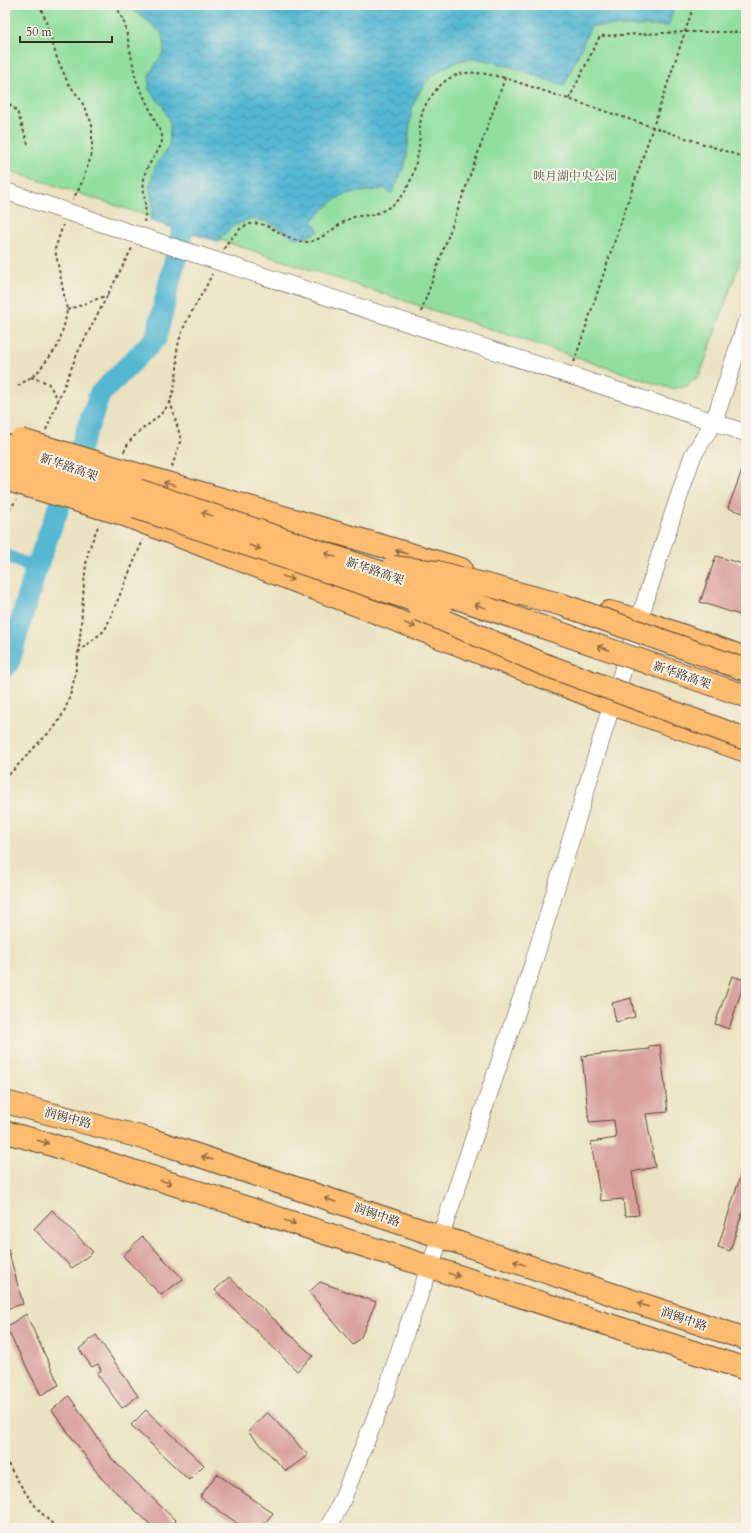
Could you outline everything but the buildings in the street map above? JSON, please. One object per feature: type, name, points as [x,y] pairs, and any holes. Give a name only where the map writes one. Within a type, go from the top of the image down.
[{"type":"main road","points":[[9,440],[128,463],[167,484],[639,620],[746,658]]},
{"type":"main road","name":"新华路高架","points":[[9,440],[348,570],[746,712]]},
{"type":"main road","points":[[10,481],[111,516],[149,525],[612,704],[746,752]]},
{"type":"main road","name":"新华路高架","points":[[10,481],[348,570],[746,696]]},
{"type":"main road","points":[[348,570],[437,572],[563,605],[746,670]]},
{"type":"main road","points":[[348,570],[543,664],[746,739]]},
{"type":"main road","name":"润锡中路","points":[[5,1102],[152,1140],[746,1340]]},
{"type":"main road","points":[[5,1132],[46,1143],[746,1369]]},
{"type":"street","points":[[5,191],[64,218],[134,235],[220,260],[416,326],[746,433]]},
{"type":"street","points":[[328,1528],[340,1505],[387,1389],[406,1331],[430,1267],[533,964],[612,704],[693,455],[714,422],[746,323]]},
{"type":"path","points":[[18,386],[37,372],[58,346],[67,310],[55,250],[64,218],[80,187],[92,154],[92,124],[81,100],[68,83],[57,58],[43,12],[38,5]]},
{"type":"path","points":[[44,435],[78,352],[109,295],[134,235],[146,214],[144,176],[162,141],[162,135],[136,80],[125,25],[116,5]]},
{"type":"path","points":[[569,375],[694,5]]},
{"type":"path","points":[[569,99],[600,36],[685,32],[746,32]]},
{"type":"path","points":[[128,463],[126,447],[138,431],[159,416],[170,401],[177,369],[178,346],[191,312],[207,285],[230,239],[244,226],[258,223],[270,227],[295,241],[308,242],[320,237],[354,217],[373,215],[394,204],[403,195],[412,178],[424,108],[444,81],[468,72],[505,78],[746,158]]},
{"type":"path","points":[[416,326],[505,78]]},
{"type":"path","points":[[5,100],[16,111],[28,144]]},
{"type":"path","points":[[67,310],[109,295]]},
{"type":"path","points":[[31,377],[48,383],[58,400]]},
{"type":"path","points":[[167,484],[181,439],[170,401]]},
{"type":"path","points":[[5,514],[10,481]]},
{"type":"path","points":[[5,779],[51,731],[65,710],[71,692],[77,652],[88,553],[111,516]]},
{"type":"path","points":[[77,652],[105,630],[149,525]]},
{"type":"path","points":[[5,1459],[38,1512],[57,1528]]},
{"type":"green space","name":"映月湖中央公园","points":[[5,5],[746,5],[746,245],[700,375],[687,386],[672,389],[5,169]]},
{"type":"water","points":[[126,5],[675,5],[668,26],[591,26],[564,86],[494,62],[474,59],[453,63],[435,74],[420,91],[415,100],[411,116],[406,161],[391,194],[385,188],[347,194],[337,198],[312,221],[319,231],[307,237],[295,238],[266,221],[249,219],[232,227],[221,237],[220,242],[150,221],[153,207],[150,187],[155,167],[169,146],[170,124],[163,106],[149,90],[149,75],[164,51],[162,34],[152,24]]},
{"type":"waterway","points":[[5,667],[9,662],[36,569],[100,394],[156,338],[182,231],[195,205]]},
{"type":"waterway","points":[[5,555],[36,569]]}]
